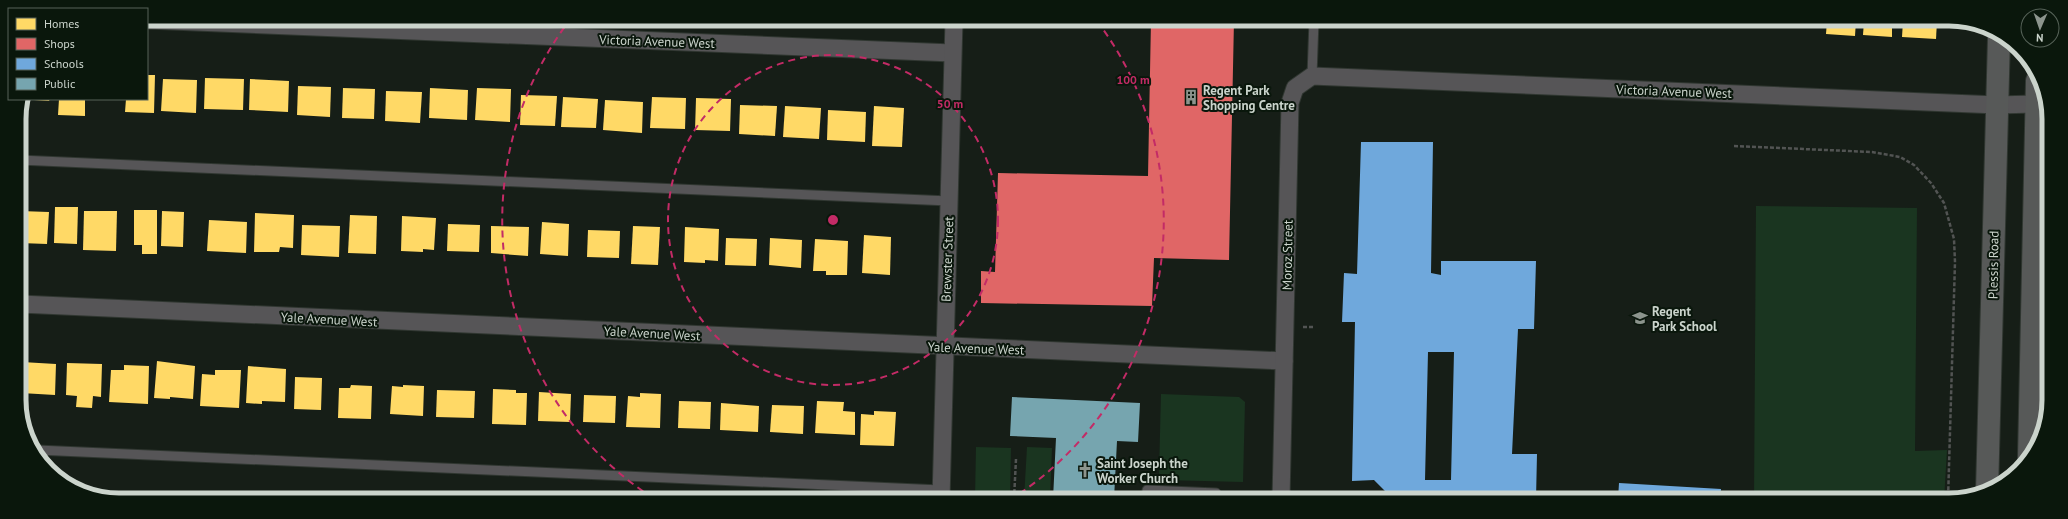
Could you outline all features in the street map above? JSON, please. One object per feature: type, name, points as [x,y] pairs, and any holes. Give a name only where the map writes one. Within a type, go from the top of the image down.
[{"type":"main road","name":"Plessis Road","points":[[1987,484],[1999,41]]},
{"type":"main road","points":[[2029,446],[2037,89]]},
{"type":"street","name":"Victoria Avenue West","points":[[293,26],[952,53]]},
{"type":"street","name":"Brewster Street","points":[[941,493],[954,26]]},
{"type":"street","name":"Victoria Avenue West","points":[[1312,76],[1997,105],[2036,104]]},
{"type":"street","name":"Moroz Street","points":[[1281,493],[1290,103],[1295,88],[1312,76]]},
{"type":"street","name":"Yale Avenue West","points":[[26,304],[1284,361]]},
{"type":"lane","points":[[1312,76],[1314,26]]},
{"type":"lane","points":[[26,160],[949,201]]},
{"type":"lane","points":[[42,450],[901,493]]},
{"type":"lane","points":[[1147,490],[1216,493]]},
{"type":"path","points":[[1734,146],[1872,152],[1900,157],[1914,165],[1931,184],[1944,203],[1954,239],[1955,254],[1948,493]]},
{"type":"path","points":[[1014,493],[1016,459]]},
{"type":"green space","points":[[1756,206],[1917,208],[1915,451],[1947,450],[1944,493],[1754,493]]},
{"type":"green space","points":[[1161,394],[1239,397],[1245,402],[1243,482],[1164,480],[1159,473]]},
{"type":"green space","points":[[976,447],[1011,448],[1010,493],[975,493]]},
{"type":"green space","points":[[1027,447],[1052,448],[1050,493],[1024,493]]},
{"type":"building: Homes","points":[[1672,26],[1697,26],[1697,27]]},
{"type":"building: Homes","points":[[1715,26],[1755,26],[1755,28]]},
{"type":"building: Homes","points":[[1827,26],[1856,26],[1855,36],[1826,34]]},
{"type":"building: Homes","points":[[1864,26],[1892,26],[1892,37],[1863,35]]},
{"type":"building: Homes","points":[[1903,26],[1937,26],[1936,39],[1902,37]]},
{"type":"building: Homes","points":[[148,75],[155,75],[154,113],[125,112],[126,100],[148,100]]},
{"type":"building: Homes","points":[[205,78],[244,79],[243,110],[204,109]]},
{"type":"building: Homes","points":[[163,79],[197,80],[196,113],[161,111]]},
{"type":"building: Homes","points":[[250,79],[289,81],[288,112],[249,110]]},
{"type":"building: Homes","points":[[298,86],[331,87],[330,117],[297,115]]},
{"type":"building: Homes","points":[[343,88],[375,89],[374,119],[342,118]]},
{"type":"building: Homes","points":[[430,88],[468,90],[467,120],[429,118]]},
{"type":"building: Homes","points":[[477,88],[511,89],[510,122],[475,120]]},
{"type":"building: Homes","points":[[386,91],[422,92],[420,123],[385,121]]},
{"type":"building: Homes","points":[[521,95],[557,96],[555,126],[520,125]]},
{"type":"building: Homes","points":[[563,97],[598,99],[596,128],[561,127]]},
{"type":"building: Homes","points":[[652,97],[686,98],[685,129],[650,128]]},
{"type":"building: Homes","points":[[696,98],[731,99],[730,131],[695,130]]},
{"type":"building: Homes","points":[[59,100],[85,100],[85,116],[58,115]]},
{"type":"building: Homes","points":[[605,100],[643,102],[642,133],[603,130]]},
{"type":"building: Homes","points":[[740,105],[777,106],[775,136],[739,134]]},
{"type":"building: Homes","points":[[785,106],[821,108],[819,139],[783,137]]},
{"type":"building: Homes","points":[[874,106],[904,108],[902,147],[872,146]]},
{"type":"building: Homes","points":[[828,110],[866,112],[865,142],[827,140]]},
{"type":"building: Homes","points":[[55,207],[78,207],[77,244],[54,243]]},
{"type":"building: Homes","points":[[134,210],[157,210],[157,254],[142,254],[142,245],[134,245]]},
{"type":"building: Homes","points":[[26,211],[49,212],[47,244],[26,243]]},
{"type":"building: Homes","points":[[84,211],[117,211],[116,251],[83,250]]},
{"type":"building: Homes","points":[[162,211],[184,212],[183,247],[161,246]]},
{"type":"building: Homes","points":[[255,213],[294,215],[293,248],[280,247],[279,252],[254,252]]},
{"type":"building: Homes","points":[[350,215],[377,216],[376,254],[348,253]]},
{"type":"building: Homes","points":[[402,216],[436,218],[434,250],[423,249],[423,252],[401,251]]},
{"type":"building: Homes","points":[[209,220],[247,222],[246,253],[207,251]]},
{"type":"building: Homes","points":[[542,222],[569,224],[568,256],[540,254]]},
{"type":"building: Homes","points":[[448,224],[480,225],[479,252],[447,251]]},
{"type":"building: Homes","points":[[302,225],[340,226],[339,257],[301,255]]},
{"type":"building: Homes","points":[[491,226],[529,227],[528,256],[491,253]]},
{"type":"building: Homes","points":[[633,226],[660,227],[658,265],[631,264]]},
{"type":"building: Homes","points":[[685,227],[719,229],[718,261],[705,260],[705,263],[684,262]]},
{"type":"building: Homes","points":[[588,230],[620,231],[619,258],[587,257]]},
{"type":"building: Homes","points":[[864,235],[891,237],[890,275],[862,273]]},
{"type":"building: Homes","points":[[726,238],[757,239],[756,266],[725,265]]},
{"type":"building: Homes","points":[[770,238],[802,240],[801,268],[769,265]]},
{"type":"building: Homes","points":[[815,239],[848,241],[847,275],[826,275],[826,271],[813,271]]},
{"type":"building: Homes","points":[[157,361],[195,366],[193,399],[170,397],[170,399],[154,398]]},
{"type":"building: Homes","points":[[26,362],[56,364],[55,395],[26,393]]},
{"type":"building: Homes","points":[[67,363],[102,364],[101,397],[93,396],[92,408],[76,407],[77,396],[66,395]]},
{"type":"building: Homes","points":[[124,365],[149,366],[148,404],[109,402],[111,370],[124,370]]},
{"type":"building: Homes","points":[[248,366],[286,369],[285,402],[262,401],[262,404],[246,403]]},
{"type":"building: Homes","points":[[215,370],[241,370],[239,408],[200,406],[202,374],[215,375]]},
{"type":"building: Homes","points":[[295,377],[322,378],[321,410],[294,409]]},
{"type":"building: Homes","points":[[351,385],[372,386],[371,419],[338,418],[339,388],[350,388]]},
{"type":"building: Homes","points":[[403,385],[424,386],[423,416],[390,414],[392,386],[403,387]]},
{"type":"building: Homes","points":[[493,389],[516,390],[516,393],[527,393],[526,425],[492,424]]},
{"type":"building: Homes","points":[[437,390],[475,391],[474,418],[436,417]]},
{"type":"building: Homes","points":[[539,392],[571,394],[570,422],[538,421]]},
{"type":"building: Homes","points":[[640,393],[661,394],[660,428],[626,427],[628,396],[640,397]]},
{"type":"building: Homes","points":[[584,395],[616,396],[615,423],[583,422]]},
{"type":"building: Homes","points":[[679,401],[711,402],[710,429],[678,428]]},
{"type":"building: Homes","points":[[817,401],[844,402],[843,411],[855,412],[855,435],[815,433]]},
{"type":"building: Homes","points":[[721,403],[759,406],[758,432],[720,430]]},
{"type":"building: Homes","points":[[772,405],[804,406],[803,434],[770,432]]},
{"type":"building: Homes","points":[[874,411],[896,412],[894,446],[860,445],[861,414],[874,415]]},
{"type":"building: Shops","name":"Regent Park Shopping Centre","points":[[1151,26],[1234,26],[1229,260],[1154,258],[1152,306],[981,303],[981,271],[995,272],[998,173],[1148,176]]},
{"type":"building: Schools","points":[[1361,142],[1433,142],[1431,273],[1441,275],[1441,261],[1536,261],[1534,329],[1518,329],[1512,454],[1537,454],[1536,493],[1387,493],[1374,480],[1352,481],[1355,322],[1342,322],[1344,273],[1357,274]],"holes":[[[1428,352],[1454,352],[1451,480],[1425,480]]]},
{"type":"building: Schools","points":[[1619,483],[1721,489],[1721,493],[1618,493]]},
{"type":"building: Public","points":[[1012,397],[1140,403],[1138,442],[1117,441],[1114,493],[1053,493],[1056,438],[1010,436]]},
{"type":"place","name":"Regent Park Shopping Centre","points":[[1191,97]]},
{"type":"place","name":"Regent Park School","points":[[1640,318]]},
{"type":"place","name":"Saint Joseph the Worker Church","points":[[1085,470]]}]
